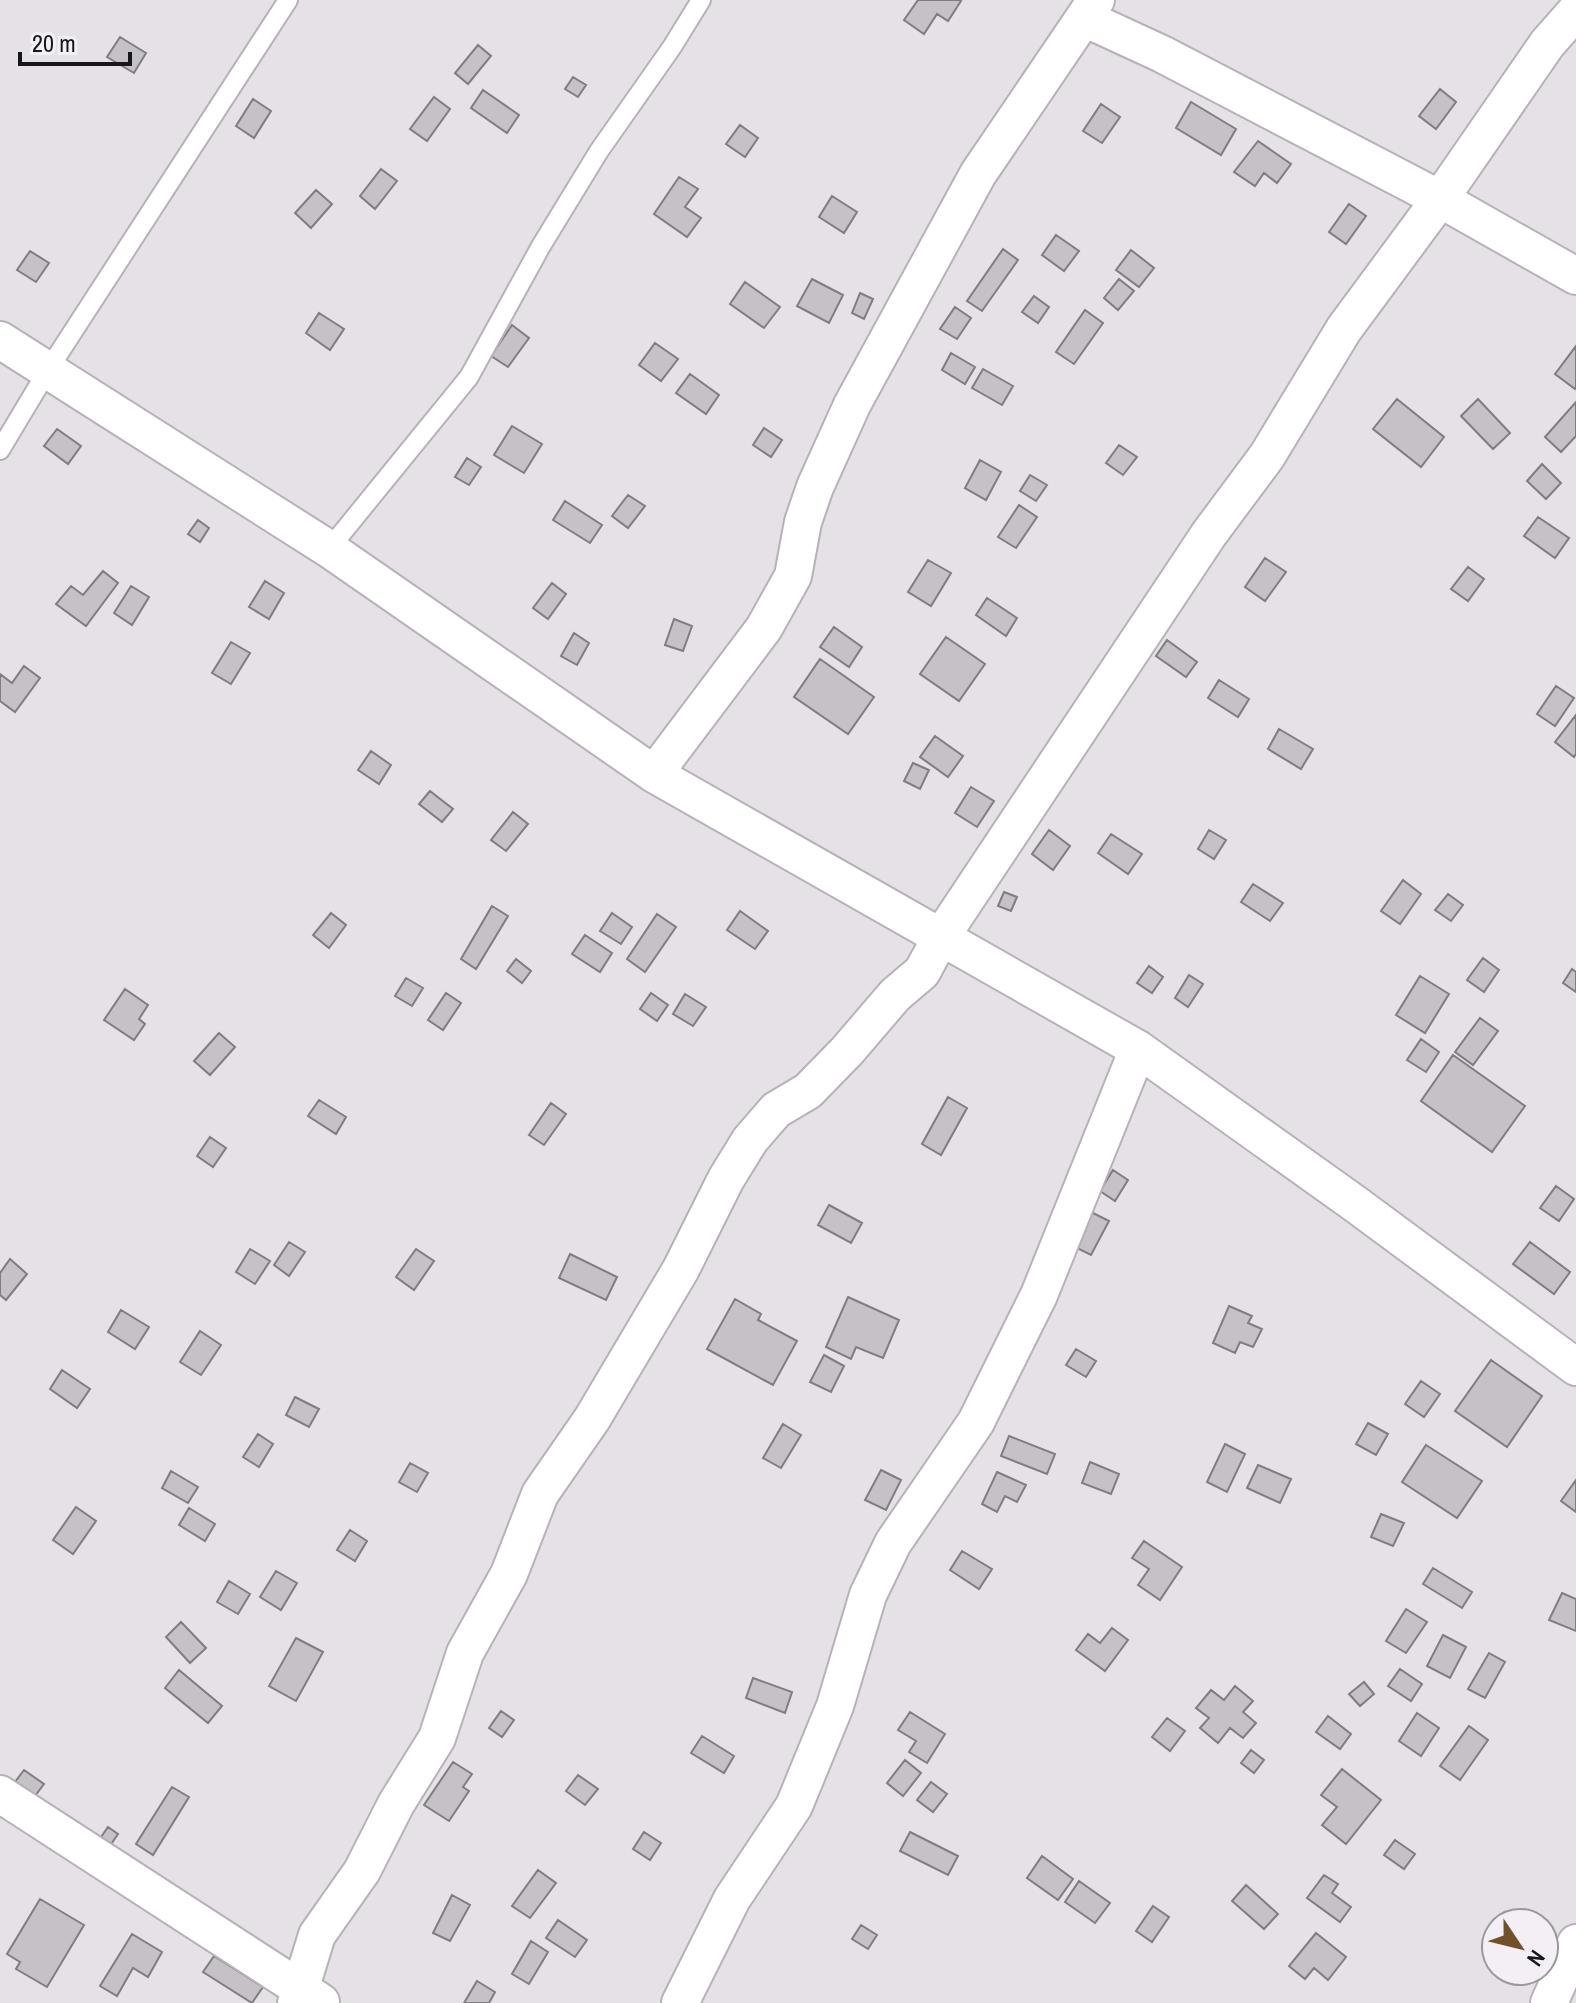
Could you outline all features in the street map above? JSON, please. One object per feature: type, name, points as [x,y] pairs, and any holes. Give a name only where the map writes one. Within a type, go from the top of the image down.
[{"type":"street","points":[[654,774],[764,628],[793,576],[803,522],[815,487],[852,405],[978,174],[1090,9],[1162,54],[1440,199],[1576,276]]},
{"type":"street","points":[[0,1794],[307,1999],[317,1935],[362,1871],[396,1804],[437,1738],[465,1653],[509,1574],[540,1494],[592,1419],[681,1269],[750,1140],[776,1110],[808,1091],[895,995],[922,972],[941,937],[1209,534],[1267,456],[1344,329],[1440,199],[1547,44],[1576,11]]},
{"type":"street","points":[[0,340],[329,549],[654,774],[1138,1049],[1367,1212],[1576,1367]]},
{"type":"street","points":[[680,2003],[732,1899],[794,1806],[835,1706],[868,1595],[893,1543],[976,1422],[1039,1295],[1138,1049]]},
{"type":"street","points":[[1549,2003],[1576,1943]]},
{"type":"lane","points":[[0,450],[48,370],[288,0]]},
{"type":"lane","points":[[329,549],[469,377],[549,232],[599,151],[701,0]]},
{"type":"building","points":[[918,0],[961,1],[948,21],[937,14],[924,34],[904,20]]},
{"type":"building","points":[[120,37],[146,53],[134,73],[107,57]]},
{"type":"building","points":[[478,45],[491,56],[468,84],[455,73]]},
{"type":"building","points":[[573,77],[586,85],[578,97],[565,89]]},
{"type":"building","points":[[1440,89],[1456,102],[1436,129],[1419,116]]},
{"type":"building","points":[[483,90],[519,115],[507,133],[471,108]]},
{"type":"building","points":[[434,97],[450,109],[427,141],[410,129]]},
{"type":"building","points":[[253,99],[271,111],[254,138],[236,126]]},
{"type":"building","points":[[1191,102],[1236,129],[1221,155],[1176,128]]},
{"type":"building","points":[[1101,104],[1120,117],[1102,143],[1083,131]]},
{"type":"building","points":[[740,125],[758,138],[745,157],[726,144]]},
{"type":"building","points":[[1258,141],[1291,164],[1277,183],[1264,173],[1255,186],[1234,172]]},
{"type":"building","points":[[381,169],[397,181],[375,209],[360,196]]},
{"type":"building","points":[[679,177],[698,189],[685,207],[701,218],[687,237],[654,214]]},
{"type":"building","points":[[316,190],[332,204],[311,228],[295,213]]},
{"type":"building","points":[[832,196],[857,212],[844,233],[819,217]]},
{"type":"building","points":[[1349,204],[1366,216],[1346,244],[1329,232]]},
{"type":"building","points":[[1056,235],[1079,251],[1064,271],[1042,255]]},
{"type":"building","points":[[1003,249],[1018,260],[982,311],[967,301]]},
{"type":"building","points":[[1131,250],[1154,268],[1139,287],[1116,270]]},
{"type":"building","points":[[30,251],[49,263],[36,282],[17,270]]},
{"type":"building","points":[[812,279],[843,295],[829,323],[797,306]]},
{"type":"building","points":[[1119,279],[1134,291],[1118,310],[1104,298]]},
{"type":"building","points":[[745,282],[780,307],[764,328],[730,304]]},
{"type":"building","points":[[860,293],[873,299],[864,319],[852,313]]},
{"type":"building","points":[[1034,296],[1049,307],[1038,323],[1022,312]]},
{"type":"building","points":[[955,307],[971,318],[957,339],[940,329]]},
{"type":"building","points":[[1085,310],[1103,323],[1074,364],[1056,352]]},
{"type":"building","points":[[319,313],[344,329],[330,350],[306,333]]},
{"type":"building","points":[[512,325],[529,338],[508,367],[491,356]]},
{"type":"building","points":[[655,343],[678,359],[661,381],[639,365]]},
{"type":"building","points":[[1576,346],[1576,387],[1575,389],[1555,374]]},
{"type":"building","points":[[951,353],[975,367],[965,384],[942,370]]},
{"type":"building","points":[[983,369],[1013,386],[1002,405],[972,388]]},
{"type":"building","points":[[690,374],[719,395],[706,414],[676,393]]},
{"type":"building","points":[[1397,399],[1444,437],[1421,467],[1373,429]]},
{"type":"building","points":[[1478,399],[1510,433],[1493,449],[1461,416]]},
{"type":"building","points":[[1576,402],[1576,436],[1561,452],[1545,437]]},
{"type":"building","points":[[512,426],[542,444],[524,473],[494,455]]},
{"type":"building","points":[[764,428],[782,440],[771,457],[753,445]]},
{"type":"building","points":[[57,429],[81,446],[68,464],[44,446]]},
{"type":"building","points":[[1119,445],[1137,457],[1123,475],[1106,463]]},
{"type":"building","points":[[467,458],[481,467],[469,485],[455,477]]},
{"type":"building","points":[[980,460],[1001,472],[986,500],[965,488]]},
{"type":"building","points":[[1542,464],[1561,483],[1546,499],[1527,481]]},
{"type":"building","points":[[1030,475],[1047,485],[1036,501],[1020,491]]},
{"type":"building","points":[[628,495],[645,506],[628,528],[612,516]]},
{"type":"building","points":[[565,501],[602,525],[590,543],[553,520]]},
{"type":"building","points":[[1019,505],[1037,517],[1016,548],[998,537]]},
{"type":"building","points":[[1538,517],[1569,538],[1555,558],[1524,536]]},
{"type":"building","points":[[198,520],[209,528],[200,542],[188,534]]},
{"type":"building","points":[[1265,558],[1286,572],[1265,601],[1245,587]]},
{"type":"building","points":[[928,560],[951,573],[931,606],[908,592]]},
{"type":"building","points":[[1468,567],[1484,579],[1468,601],[1451,589]]},
{"type":"building","points":[[103,571],[118,583],[86,626],[56,604],[71,586],[83,595]]},
{"type":"building","points":[[265,581],[284,593],[269,619],[249,607]]},
{"type":"building","points":[[552,583],[566,594],[548,619],[533,608]]},
{"type":"building","points":[[131,586],[149,597],[132,625],[114,613]]},
{"type":"building","points":[[987,598],[1017,618],[1006,636],[976,615]]},
{"type":"building","points":[[674,619],[692,626],[683,651],[665,645]]},
{"type":"building","points":[[834,627],[862,647],[849,667],[820,647]]},
{"type":"building","points":[[574,633],[589,643],[577,665],[561,656]]},
{"type":"building","points":[[946,637],[985,664],[959,701],[920,674]]},
{"type":"building","points":[[1167,640],[1197,662],[1186,677],[1156,656]]},
{"type":"building","points":[[231,642],[250,653],[231,684],[212,673]]},
{"type":"building","points":[[820,659],[874,697],[848,734],[794,697]]},
{"type":"building","points":[[24,666],[40,678],[15,712],[0,701],[0,674],[12,683]]},
{"type":"building","points":[[1219,680],[1249,699],[1238,717],[1208,698]]},
{"type":"building","points":[[1556,686],[1574,698],[1555,726],[1537,714]]},
{"type":"building","points":[[1576,715],[1576,754],[1574,757],[1555,742]]},
{"type":"building","points":[[1279,729],[1313,749],[1301,769],[1268,749]]},
{"type":"building","points":[[935,736],[963,756],[948,777],[920,757]]},
{"type":"building","points":[[371,751],[391,765],[379,784],[358,770]]},
{"type":"building","points":[[913,763],[929,770],[920,789],[904,781]]},
{"type":"building","points":[[971,787],[994,801],[977,827],[955,813]]},
{"type":"building","points":[[430,791],[453,809],[442,822],[419,804]]},
{"type":"building","points":[[513,812],[528,824],[506,851],[491,840]]},
{"type":"building","points":[[1049,830],[1070,846],[1053,870],[1032,854]]},
{"type":"building","points":[[1209,830],[1226,840],[1214,859],[1198,849]]},
{"type":"building","points":[[1111,834],[1142,854],[1128,874],[1098,853]]},
{"type":"building","points":[[1403,880],[1421,894],[1400,924],[1381,911]]},
{"type":"building","points":[[1253,884],[1283,903],[1270,921],[1241,902]]},
{"type":"building","points":[[1004,892],[1017,897],[1011,911],[998,906]]},
{"type":"building","points":[[1448,894],[1463,905],[1451,921],[1435,910]]},
{"type":"building","points":[[492,906],[508,916],[476,969],[461,959]]},
{"type":"building","points":[[740,911],[768,931],[755,949],[727,930]]},
{"type":"building","points":[[331,913],[346,925],[329,948],[313,935]]},
{"type":"building","points":[[612,913],[632,927],[621,944],[600,931]]},
{"type":"building","points":[[657,914],[676,927],[645,972],[627,959]]},
{"type":"building","points":[[585,935],[612,953],[600,972],[572,954]]},
{"type":"building","points":[[1483,958],[1499,970],[1484,992],[1467,980]]},
{"type":"building","points":[[516,959],[531,971],[522,983],[507,971]]},
{"type":"building","points":[[1149,966],[1163,977],[1152,993],[1137,983]]},
{"type":"building","points":[[1572,969],[1576,972],[1576,992],[1563,983]]},
{"type":"building","points":[[1189,975],[1203,984],[1188,1007],[1175,998]]},
{"type":"building","points":[[1420,976],[1449,994],[1425,1033],[1396,1015]]},
{"type":"building","points":[[406,978],[423,988],[412,1006],[395,996]]},
{"type":"building","points":[[125,989],[148,1005],[139,1019],[145,1024],[134,1040],[104,1020]]},
{"type":"building","points":[[446,993],[461,1003],[443,1030],[428,1020]]},
{"type":"building","points":[[651,993],[668,1005],[657,1021],[640,1009]]},
{"type":"building","points":[[685,994],[706,1007],[693,1026],[673,1014]]},
{"type":"building","points":[[1480,1018],[1498,1031],[1473,1065],[1455,1052]]},
{"type":"building","points":[[219,1033],[235,1047],[210,1075],[194,1061]]},
{"type":"building","points":[[1421,1039],[1439,1052],[1426,1072],[1407,1060]]},
{"type":"building","points":[[1453,1055],[1525,1106],[1492,1152],[1421,1101]]},
{"type":"building","points":[[948,1097],[967,1108],[941,1155],[922,1144]]},
{"type":"building","points":[[319,1100],[346,1117],[336,1134],[308,1116]]},
{"type":"building","points":[[551,1103],[566,1114],[544,1145],[529,1135]]},
{"type":"building","points":[[210,1137],[226,1148],[213,1167],[197,1156]]},
{"type":"building","points":[[1113,1170],[1128,1180],[1115,1201],[1100,1191]]},
{"type":"building","points":[[1556,1186],[1574,1199],[1559,1221],[1540,1208]]},
{"type":"building","points":[[829,1205],[862,1223],[851,1243],[818,1225]]},
{"type":"building","points":[[1089,1211],[1109,1221],[1091,1255],[1071,1245]]},
{"type":"building","points":[[289,1242],[305,1252],[289,1276],[274,1265]]},
{"type":"building","points":[[1530,1242],[1570,1272],[1554,1294],[1513,1264]]},
{"type":"building","points":[[250,1249],[270,1261],[255,1284],[236,1272]]},
{"type":"building","points":[[416,1249],[434,1261],[414,1290],[396,1277]]},
{"type":"building","points":[[570,1254],[617,1277],[606,1300],[559,1278]]},
{"type":"building","points":[[10,1259],[27,1274],[6,1300],[0,1295],[0,1273]]},
{"type":"building","points":[[848,1297],[899,1320],[883,1358],[856,1347],[851,1359],[826,1347]]},
{"type":"building","points":[[735,1299],[761,1314],[758,1320],[797,1341],[773,1385],[707,1349]]},
{"type":"building","points":[[1229,1306],[1252,1316],[1248,1323],[1262,1329],[1253,1347],[1240,1342],[1235,1353],[1213,1343]]},
{"type":"building","points":[[121,1310],[149,1327],[135,1349],[108,1332]]},
{"type":"building","points":[[200,1331],[221,1345],[201,1375],[180,1362]]},
{"type":"building","points":[[1076,1349],[1096,1361],[1086,1377],[1066,1365]]},
{"type":"building","points":[[824,1355],[844,1366],[831,1392],[810,1382]]},
{"type":"building","points":[[1491,1360],[1542,1396],[1507,1447],[1455,1411]]},
{"type":"building","points":[[62,1370],[90,1389],[77,1408],[50,1389]]},
{"type":"building","points":[[1421,1381],[1440,1394],[1424,1417],[1405,1404]]},
{"type":"building","points":[[295,1397],[319,1409],[309,1427],[286,1415]]},
{"type":"building","points":[[1368,1423],[1388,1434],[1376,1455],[1356,1444]]},
{"type":"building","points":[[783,1424],[801,1435],[781,1468],[763,1458]]},
{"type":"building","points":[[258,1434],[273,1444],[259,1467],[243,1457]]},
{"type":"building","points":[[1009,1436],[1055,1454],[1047,1474],[1001,1456]]},
{"type":"building","points":[[1225,1444],[1245,1454],[1227,1492],[1207,1482]]},
{"type":"building","points":[[1426,1445],[1482,1481],[1457,1518],[1402,1482]]},
{"type":"building","points":[[1090,1462],[1119,1474],[1111,1494],[1082,1483]]},
{"type":"building","points":[[410,1463],[428,1473],[417,1492],[399,1482]]},
{"type":"building","points":[[1258,1465],[1291,1479],[1280,1503],[1247,1488]]},
{"type":"building","points":[[881,1470],[901,1480],[886,1510],[865,1500]]},
{"type":"building","points":[[171,1471],[198,1487],[188,1503],[162,1488]]},
{"type":"building","points":[[997,1472],[1026,1485],[1017,1502],[1005,1496],[997,1512],[982,1504]]},
{"type":"building","points":[[1576,1480],[1576,1512],[1561,1501]]},
{"type":"building","points":[[76,1507],[96,1521],[73,1554],[53,1540]]},
{"type":"building","points":[[189,1508],[215,1524],[205,1541],[179,1525]]},
{"type":"building","points":[[1381,1514],[1404,1523],[1393,1546],[1371,1537]]},
{"type":"building","points":[[350,1530],[367,1541],[355,1561],[337,1550]]},
{"type":"building","points":[[1144,1541],[1182,1567],[1160,1600],[1138,1585],[1149,1569],[1132,1558]]},
{"type":"building","points":[[962,1551],[992,1569],[979,1589],[950,1570]]},
{"type":"building","points":[[1433,1568],[1472,1592],[1462,1608],[1423,1584]]},
{"type":"building","points":[[276,1571],[297,1583],[281,1610],[260,1597]]},
{"type":"building","points":[[229,1581],[250,1594],[238,1614],[217,1602]]},
{"type":"building","points":[[1562,1593],[1576,1599],[1576,1631],[1549,1620]]},
{"type":"building","points":[[1406,1609],[1427,1622],[1406,1653],[1386,1641]]},
{"type":"building","points":[[181,1622],[206,1648],[190,1663],[166,1637]]},
{"type":"building","points":[[1112,1628],[1128,1640],[1105,1671],[1076,1650],[1088,1634],[1100,1643]]},
{"type":"building","points":[[1443,1635],[1466,1647],[1450,1678],[1427,1666]]},
{"type":"building","points":[[296,1638],[323,1652],[296,1701],[269,1686]]},
{"type":"building","points":[[1489,1653],[1505,1662],[1485,1698],[1468,1689]]},
{"type":"building","points":[[1400,1669],[1422,1684],[1411,1701],[1388,1686]]},
{"type":"building","points":[[179,1670],[222,1706],[208,1723],[165,1688]]},
{"type":"building","points":[[753,1678],[792,1692],[785,1713],[746,1698]]},
{"type":"building","points":[[1364,1682],[1374,1694],[1360,1706],[1349,1694]]},
{"type":"building","points":[[1235,1686],[1253,1701],[1243,1712],[1256,1723],[1243,1738],[1230,1728],[1218,1743],[1200,1728],[1209,1718],[1196,1708],[1211,1690],[1224,1700]]},
{"type":"building","points":[[501,1711],[514,1720],[502,1737],[489,1728]]},
{"type":"building","points":[[910,1712],[945,1734],[927,1763],[909,1752],[916,1741],[898,1730]]},
{"type":"building","points":[[1417,1713],[1439,1728],[1421,1756],[1399,1741]]},
{"type":"building","points":[[1328,1716],[1351,1734],[1340,1749],[1316,1732]]},
{"type":"building","points":[[1167,1718],[1185,1731],[1170,1751],[1152,1737]]},
{"type":"building","points":[[1469,1726],[1488,1740],[1460,1780],[1440,1766]]},
{"type":"building","points":[[702,1736],[734,1756],[724,1773],[691,1753]]},
{"type":"building","points":[[1251,1750],[1264,1760],[1254,1773],[1241,1763]]},
{"type":"building","points":[[905,1760],[921,1773],[903,1796],[887,1783]]},
{"type":"building","points":[[453,1762],[472,1774],[463,1787],[469,1791],[449,1821],[424,1805]]},
{"type":"building","points":[[1342,1769],[1381,1800],[1346,1844],[1322,1825],[1337,1807],[1321,1795]]},
{"type":"building","points":[[24,1770],[44,1784],[32,1800],[12,1786]]},
{"type":"building","points":[[578,1775],[598,1789],[585,1805],[566,1791]]},
{"type":"building","points":[[931,1782],[947,1794],[933,1812],[917,1800]]},
{"type":"building","points":[[172,1787],[189,1797],[153,1855],[136,1844]]},
{"type":"building","points":[[108,1827],[118,1834],[107,1850],[97,1843]]},
{"type":"building","points":[[644,1832],[661,1843],[650,1860],[633,1849]]},
{"type":"building","points":[[910,1832],[958,1856],[948,1875],[900,1851]]},
{"type":"building","points":[[1395,1840],[1415,1854],[1404,1869],[1384,1855]]},
{"type":"building","points":[[1042,1856],[1073,1879],[1058,1900],[1027,1878]]},
{"type":"building","points":[[538,1870],[556,1883],[530,1918],[512,1906]]},
{"type":"building","points":[[1324,1875],[1338,1884],[1332,1893],[1351,1907],[1340,1922],[1307,1898]]},
{"type":"building","points":[[1079,1881],[1110,1903],[1095,1923],[1065,1902]]},
{"type":"building","points":[[1246,1885],[1278,1914],[1264,1929],[1232,1901]]},
{"type":"building","points":[[452,1895],[470,1905],[450,1941],[433,1933]]},
{"type":"building","points":[[40,1899],[84,1925],[47,1987],[16,1969],[20,1962],[7,1954]]},
{"type":"building","points":[[1153,1906],[1169,1917],[1152,1942],[1136,1931]]},
{"type":"building","points":[[558,1920],[587,1940],[575,1957],[546,1938]]},
{"type":"building","points":[[861,1925],[877,1935],[868,1949],[852,1939]]},
{"type":"building","points":[[1316,1933],[1346,1957],[1328,1980],[1314,1968],[1305,1979],[1289,1966]]},
{"type":"building","points":[[132,1934],[162,1952],[148,1977],[133,1968],[117,1996],[100,1986]]},
{"type":"building","points":[[531,1941],[548,1952],[529,1984],[512,1974]]},
{"type":"building","points":[[214,1956],[263,1987],[252,2003],[203,1972]]},
{"type":"building","points":[[477,1981],[495,1992],[489,2003],[464,2003]]}]
